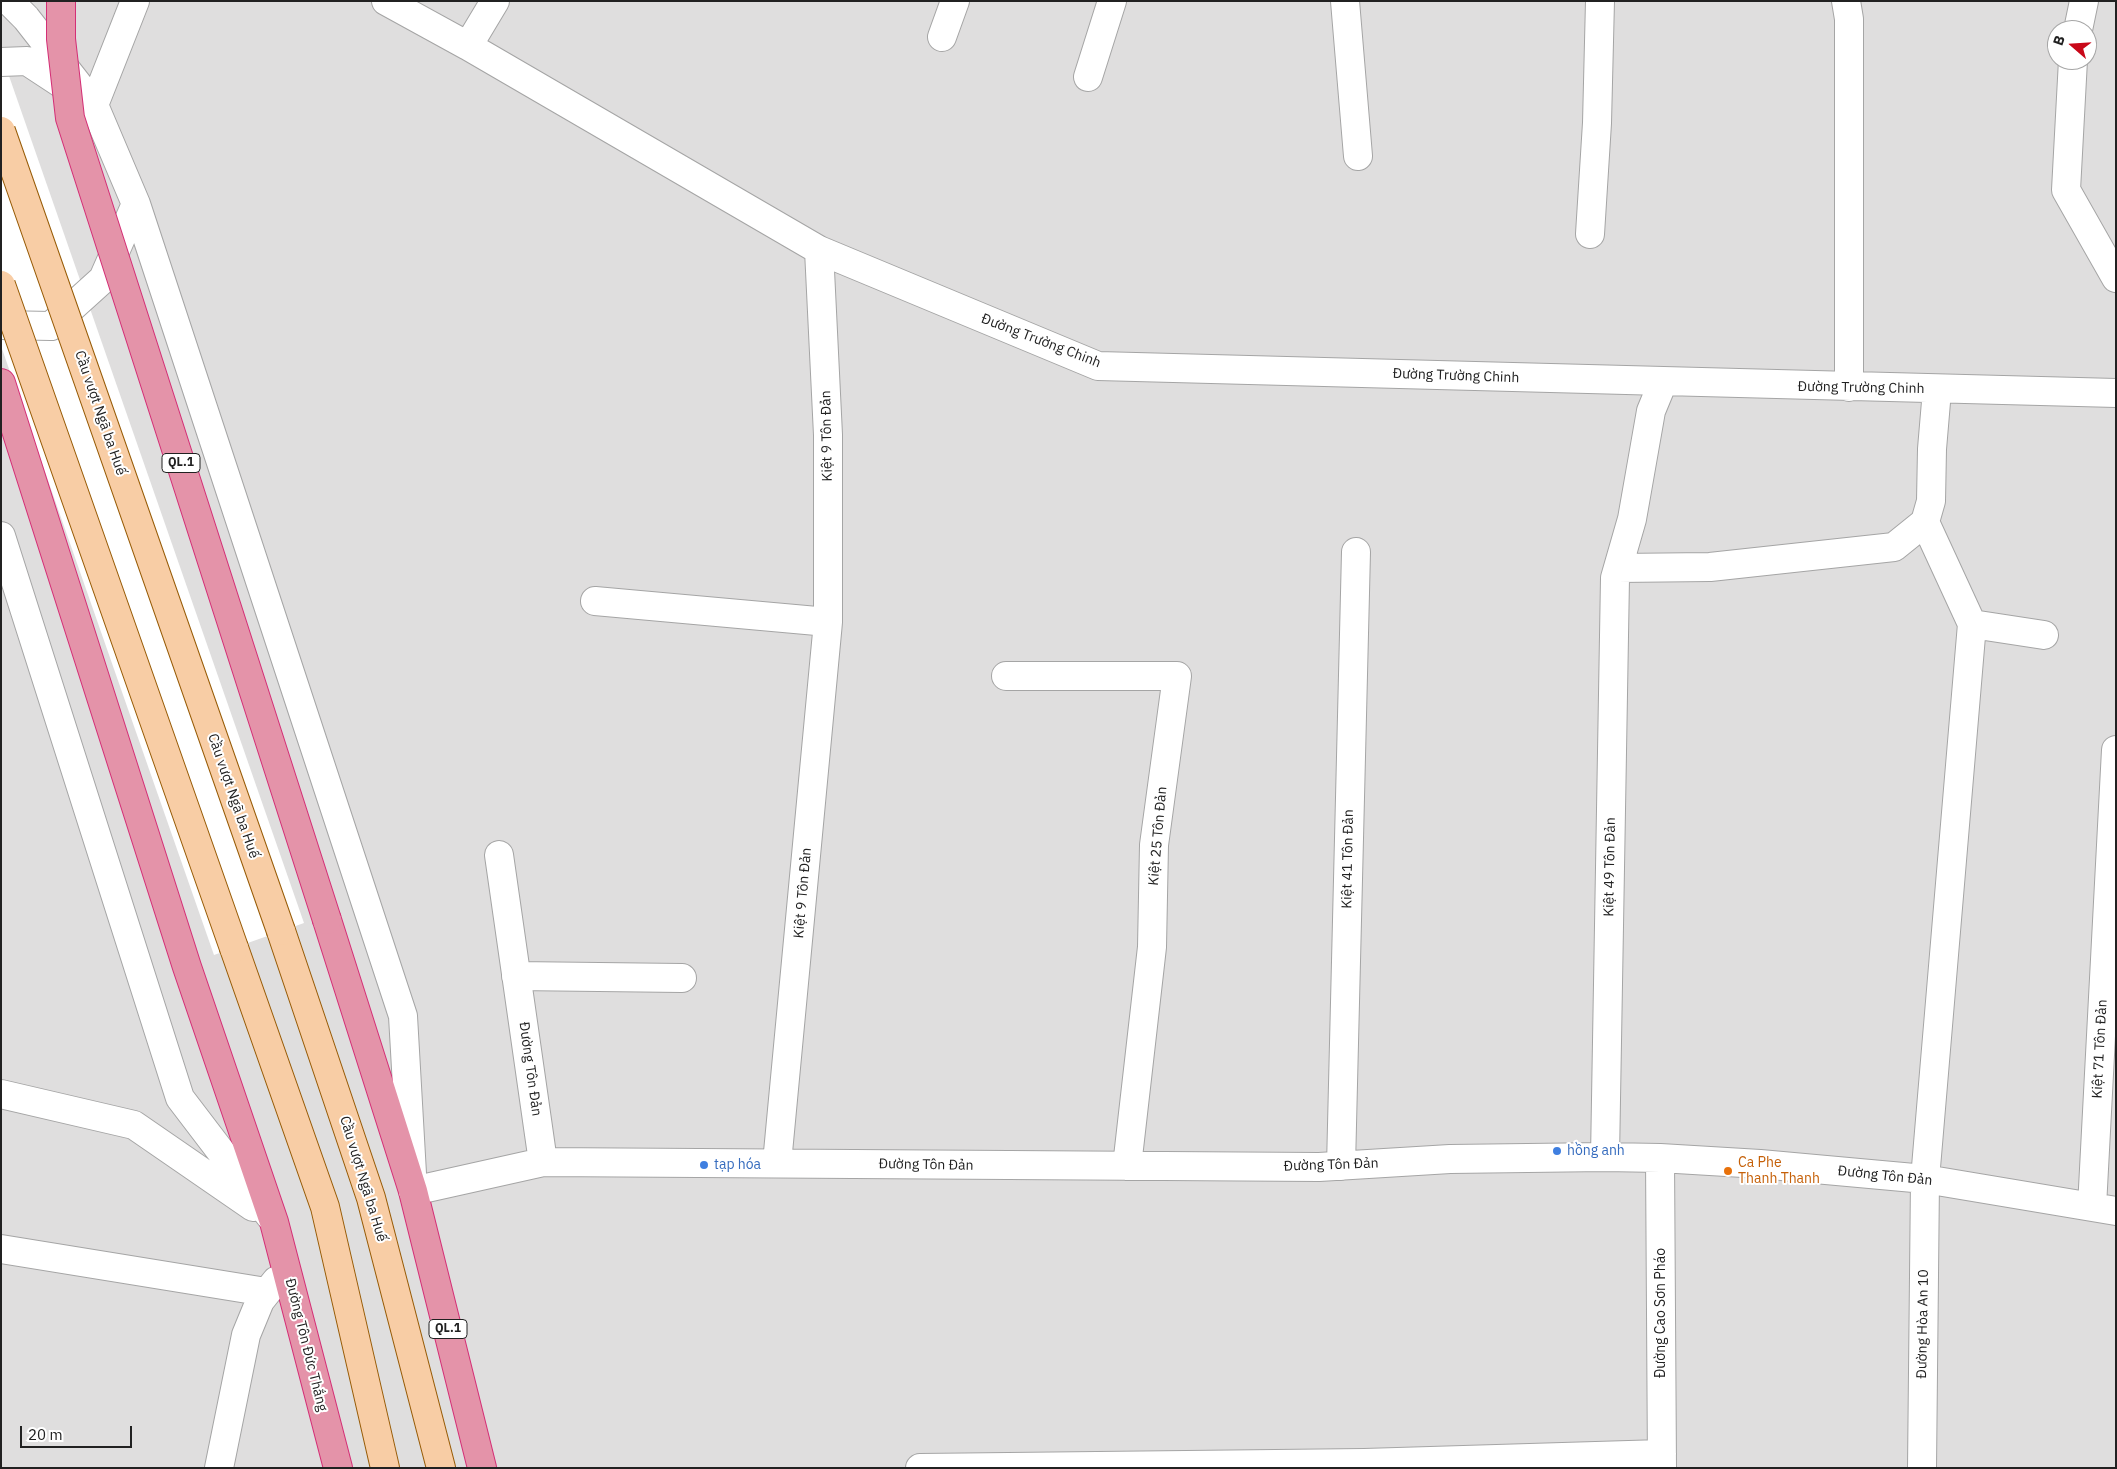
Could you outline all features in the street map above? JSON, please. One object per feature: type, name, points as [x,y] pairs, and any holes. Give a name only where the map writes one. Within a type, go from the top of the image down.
[{"type":"highway","name":"QL.1","points":[[61,1],[61,39],[70,118],[413,1191],[482,1468]]},
{"type":"highway","points":[[1,383],[187,967],[274,1222]]},
{"type":"highway","name":"Đường Tôn Đức Thắng","points":[[274,1222],[338,1468]]},
{"type":"main road","name":"Cầu vượt Ngã ba Huế","points":[[1,132],[277,922],[371,1198],[441,1468]]},
{"type":"main road","points":[[1,285],[326,1206],[386,1468]]},
{"type":"street","points":[[9,1],[26,18],[94,105],[136,204],[403,1016],[413,1191]]},
{"type":"street","points":[[94,105],[135,1]]},
{"type":"street","name":"Đường Trường Chinh","points":[[386,1],[468,46],[819,250],[1098,366],[1937,390],[2116,392]]},
{"type":"street","points":[[468,46],[495,1]]},
{"type":"street","points":[[942,37],[955,1]]},
{"type":"street","points":[[1088,77],[1112,1]]},
{"type":"street","points":[[1345,1],[1358,156]]},
{"type":"street","points":[[1590,234],[1597,123],[1600,1]]},
{"type":"street","points":[[1846,1],[1849,19],[1849,387]]},
{"type":"street","points":[[2080,20],[2084,1]]},
{"type":"street","points":[[1,62],[27,61],[94,105]]},
{"type":"street","points":[[2072,70],[2066,190],[2116,278]]},
{"type":"street","points":[[1,325],[51,326],[103,279],[136,204]]},
{"type":"street","name":"Kiệt 9 Tôn Đản","points":[[777,1163],[828,622],[828,435],[819,250]]},
{"type":"street","name":"Kiệt 49 Tôn Đản","points":[[1605,1157],[1617,573],[1632,520],[1651,411],[1663,382]]},
{"type":"street","points":[[1617,573],[1710,567],[1894,547],[1925,522],[1930,501],[1937,390]]},
{"type":"street","points":[[2116,392],[2116,399]]},
{"type":"street","points":[[1925,522],[1972,624],[2044,635]]},
{"type":"street","points":[[1,536],[180,1098],[274,1222]]},
{"type":"street","name":"Kiệt 41 Tôn Đản","points":[[1341,1166],[1356,552]]},
{"type":"street","points":[[595,601],[828,622]]},
{"type":"street","name":"Đường Hòa An 10","points":[[1922,1468],[1925,1179],[1972,624]]},
{"type":"street","name":"Kiệt 25 Tôn Đản","points":[[1006,676],[1177,676],[1154,845],[1152,947],[1127,1166]]},
{"type":"street","name":"Kiệt 71 Tôn Đản","points":[[2104,1209],[2116,750]]},
{"type":"street","name":"Đường Tôn Đản","points":[[499,855],[543,1162]]},
{"type":"street","points":[[516,976],[682,978]]},
{"type":"street","points":[[1,1094],[134,1125],[274,1222]]},
{"type":"street","name":"Đường Tôn Đản","points":[[413,1191],[543,1162],[1341,1166],[1450,1159],[1605,1157],[1760,1164],[1925,1179],[2104,1209]]},
{"type":"street","name":"Đường Cao Sơn Pháo","points":[[1660,1158],[1662,1461]]},
{"type":"street","points":[[1,1249],[266,1292]]},
{"type":"street","points":[[219,1468],[246,1335],[255,1312],[266,1292],[287,1270]]},
{"type":"street","points":[[920,1468],[1364,1466],[1662,1461]]},
{"type":"shaded area","points":[[1,1],[2116,1],[2116,1468],[1,1468]]},
{"type":"pier","points":[[1,53],[304,923],[214,955],[1,346]]},
{"type":"place","name":"hồng anh","points":[[1557,1151]]},
{"type":"place","name":"tạp hóa","points":[[704,1165]]},
{"type":"place","name":"Ca Phe Thanh Thanh","points":[[1728,1171]]}]
